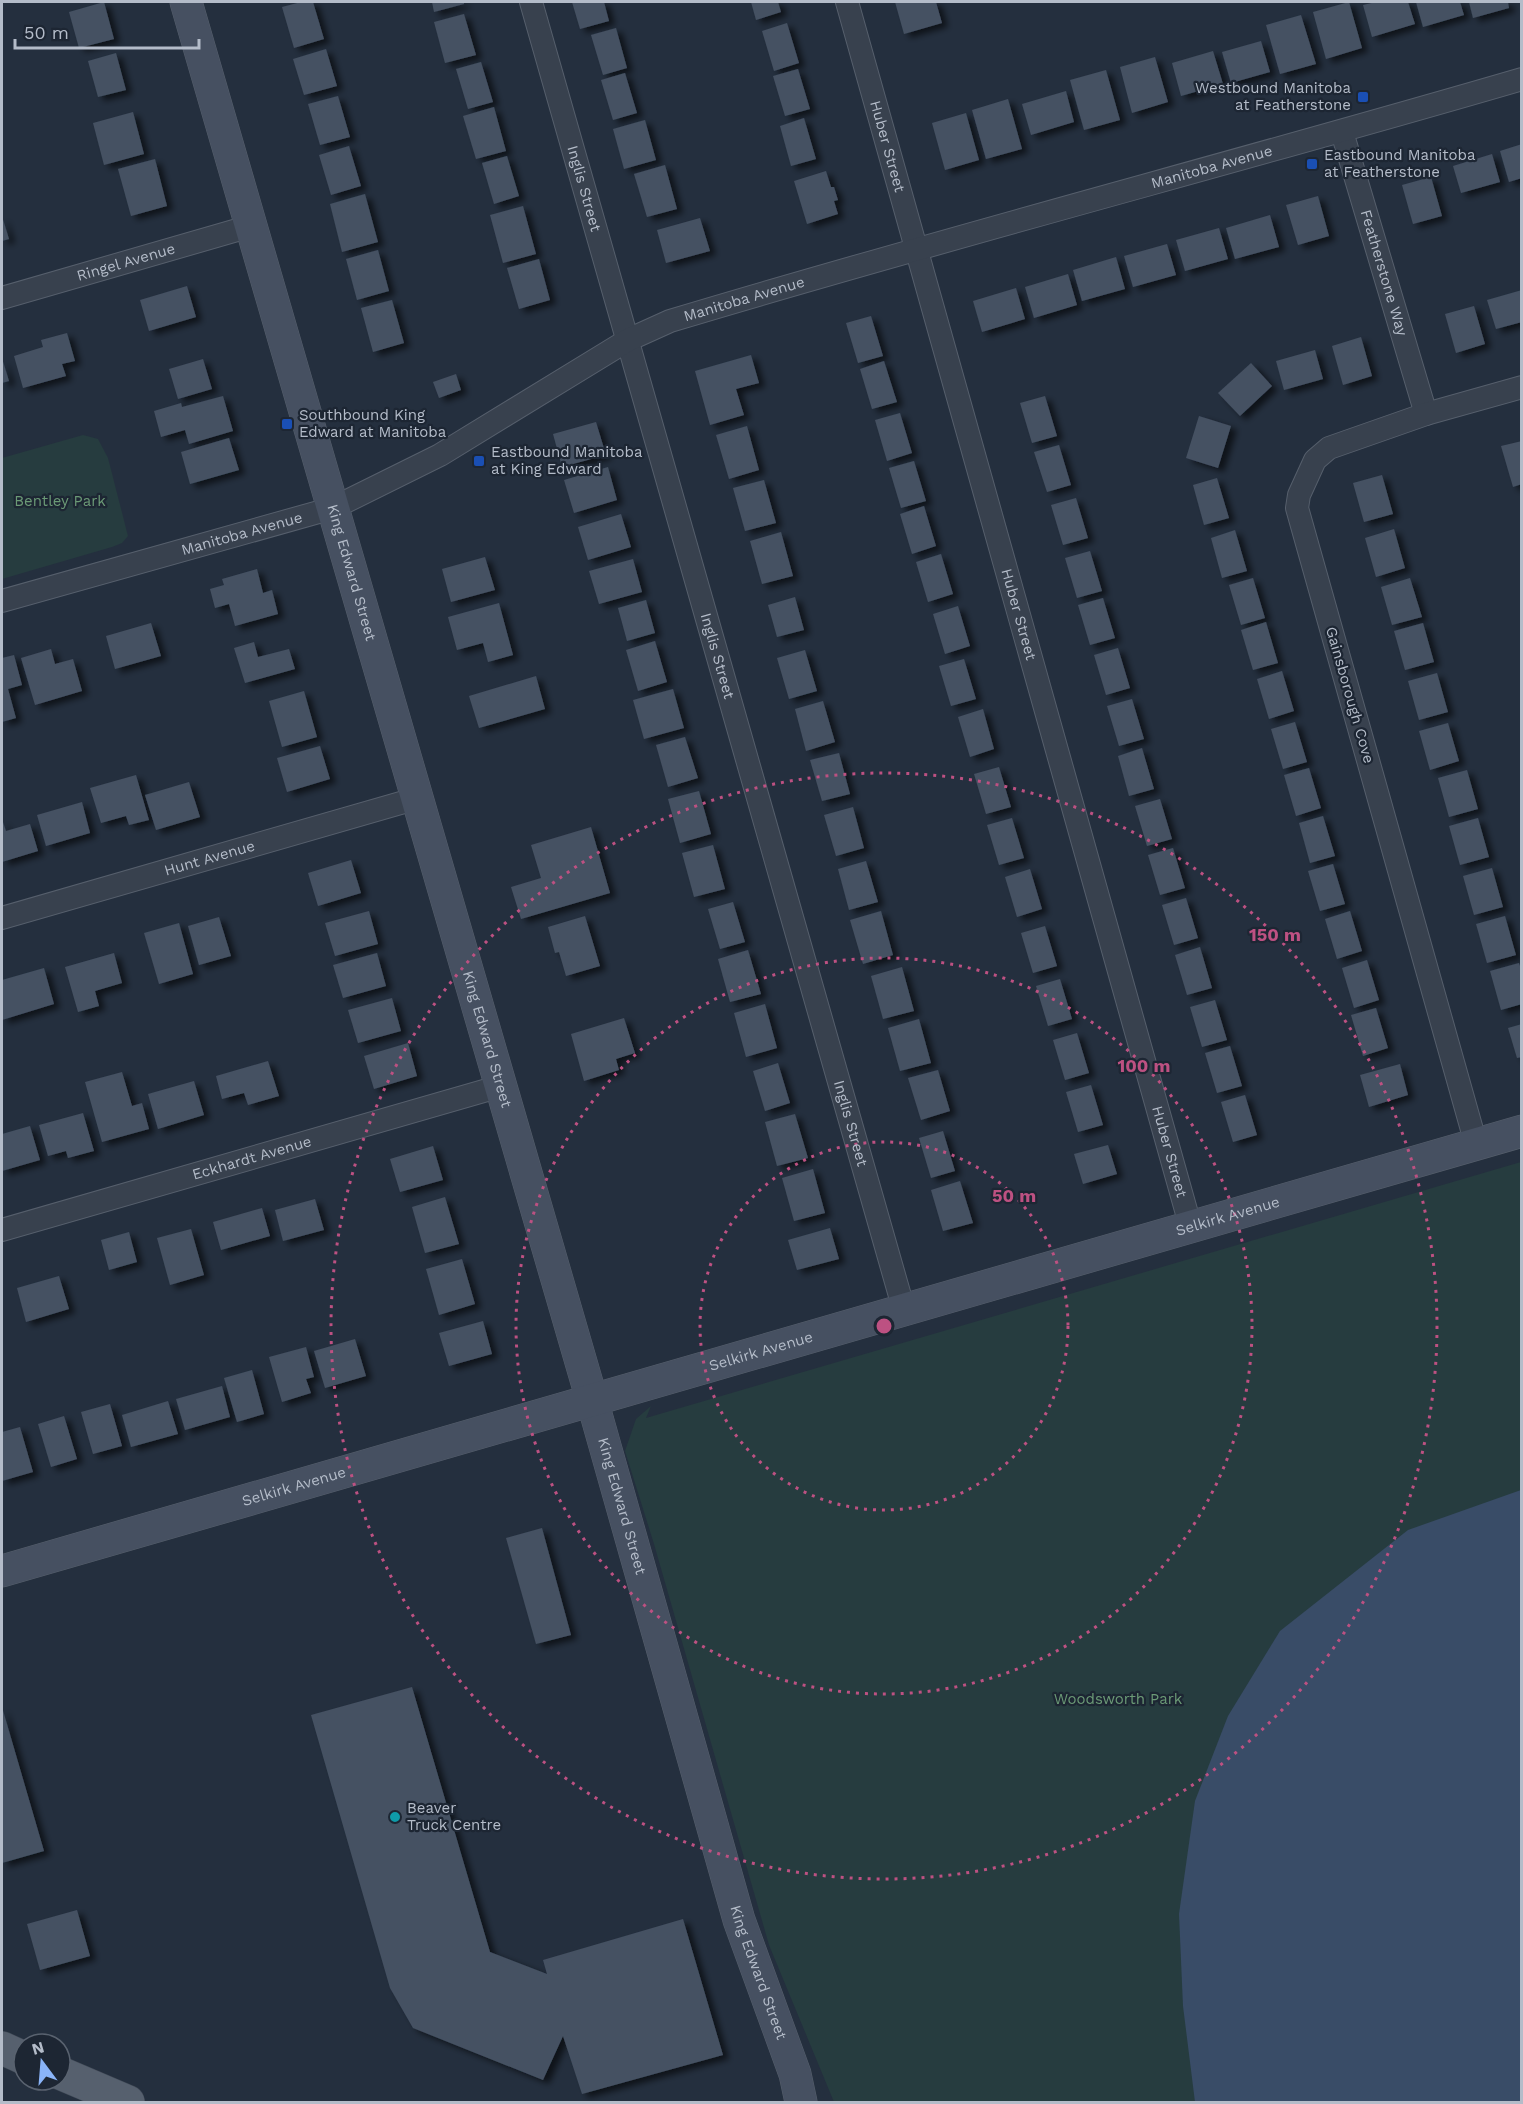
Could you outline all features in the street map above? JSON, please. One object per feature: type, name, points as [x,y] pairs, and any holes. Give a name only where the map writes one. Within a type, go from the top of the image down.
[{"type":"main road","points":[[72,2078],[128,2103]]},
{"type":"street","name":"King Edward Street","points":[[186,2],[592,1401],[739,1920],[798,2088],[821,2103]]},
{"type":"street","name":"Inglis Street","points":[[531,2],[904,1310]]},
{"type":"street","name":"Huber Street","points":[[847,2],[1191,1228]]},
{"type":"street","name":"Manitoba Avenue","points":[[2,601],[333,508],[440,455],[628,340],[670,321],[916,249],[1342,132],[1521,80]]},
{"type":"street","name":"Featherstone Way","points":[[1342,132],[1426,414]]},
{"type":"street","name":"Ringel Avenue","points":[[2,298],[251,226]]},
{"type":"street","name":"Gainsborough Cove","points":[[1476,1144],[1297,508],[1299,495],[1315,460],[1329,448],[1426,414],[1521,387]]},
{"type":"street","name":"Hunt Avenue","points":[[2,918],[418,798]]},
{"type":"street","name":"Eckhardt Avenue","points":[[2,1230],[501,1086]]},
{"type":"street","name":"Selkirk Avenue","points":[[2,1571],[1521,1131]]},
{"type":"green space","name":"Bentley Park","points":[[83,435],[98,439],[108,458],[128,536],[122,543],[112,547],[2,579],[2,458]]},
{"type":"green space","name":"Woodsworth Park","points":[[1521,1162],[1521,2102],[834,2102],[769,1945],[654,1544],[625,1451],[636,1419],[651,1406],[646,1418]]},
{"type":"water","points":[[1521,1490],[1521,2102],[1195,2102],[1183,2006],[1179,1914],[1195,1801],[1228,1716],[1280,1631],[1408,1530]]},
{"type":"building","points":[[104,2],[114,39],[79,48],[69,12]]},
{"type":"building","points":[[301,2],[313,2],[324,39],[294,48],[282,7]]},
{"type":"building","points":[[432,2],[464,2],[464,4],[434,12]]},
{"type":"building","points":[[572,2],[604,2],[609,21],[580,29]]},
{"type":"building","points":[[751,2],[778,2],[781,12],[756,20]]},
{"type":"building","points":[[895,2],[936,2],[942,23],[904,34]]},
{"type":"building","points":[[1349,2],[1362,48],[1326,59],[1313,12]]},
{"type":"building","points":[[1376,2],[1408,2],[1415,24],[1372,37],[1363,5]]},
{"type":"building","points":[[1416,2],[1460,2],[1464,15],[1423,27]]},
{"type":"building","points":[[1469,2],[1508,2],[1509,8],[1473,18]]},
{"type":"building","points":[[464,14],[476,55],[445,63],[434,22]]},
{"type":"building","points":[[1301,15],[1316,64],[1280,74],[1266,25]]},
{"type":"building","points":[[787,23],[799,63],[774,71],[762,31]]},
{"type":"building","points":[[616,28],[627,68],[603,75],[591,35]]},
{"type":"building","points":[[1261,41],[1270,72],[1231,83],[1222,52]]},
{"type":"building","points":[[326,49],[337,86],[304,95],[293,59]]},
{"type":"building","points":[[1213,51],[1223,84],[1181,96],[1172,63]]},
{"type":"building","points":[[116,53],[126,90],[98,97],[88,61]]},
{"type":"building","points":[[1155,57],[1168,102],[1132,113],[1120,67]]},
{"type":"building","points":[[481,62],[493,102],[468,109],[456,69]]},
{"type":"building","points":[[798,69],[810,109],[785,116],[773,76]]},
{"type":"building","points":[[1106,70],[1120,120],[1084,130],[1070,80]]},
{"type":"building","points":[[625,73],[637,113],[613,120],[601,80]]},
{"type":"building","points":[[1066,91],[1074,122],[1031,135],[1022,104]]},
{"type":"building","points":[[338,96],[350,137],[320,145],[308,104]]},
{"type":"building","points":[[1008,99],[1022,149],[986,159],[972,110]]},
{"type":"building","points":[[494,107],[506,151],[476,159],[463,116]]},
{"type":"building","points":[[133,112],[144,154],[104,165],[93,123]]},
{"type":"building","points":[[966,113],[979,160],[945,170],[932,123]]},
{"type":"building","points":[[804,118],[816,159],[791,166],[780,126]]},
{"type":"building","points":[[645,120],[656,160],[624,169],[613,129]]},
{"type":"building","points":[[1522,144],[1522,178],[1509,182],[1500,151]]},
{"type":"building","points":[[349,146],[361,186],[331,195],[319,155]]},
{"type":"building","points":[[1492,154],[1500,182],[1461,193],[1453,166]]},
{"type":"building","points":[[507,156],[519,196],[494,204],[482,163]]},
{"type":"building","points":[[155,159],[167,206],[131,216],[118,169]]},
{"type":"building","points":[[665,165],[677,209],[647,217],[634,174]]},
{"type":"building","points":[[826,171],[838,200],[834,201],[838,214],[807,224],[794,181]]},
{"type":"building","points":[[1431,177],[1442,216],[1413,224],[1402,185]]},
{"type":"building","points":[[365,194],[378,242],[342,252],[330,204]]},
{"type":"building","points":[[1318,196],[1329,236],[1298,245],[1286,205]]},
{"type":"building","points":[[523,206],[536,254],[503,263],[490,215]]},
{"type":"building","points":[[1270,215],[1279,247],[1235,259],[1226,228]]},
{"type":"building","points":[[2,216],[9,239],[2,241]]},
{"type":"building","points":[[700,218],[710,251],[666,263],[657,230]]},
{"type":"building","points":[[1219,228],[1228,259],[1185,271],[1176,240]]},
{"type":"building","points":[[1167,244],[1176,275],[1133,287],[1124,256]]},
{"type":"building","points":[[378,250],[389,291],[357,300],[346,259]]},
{"type":"building","points":[[1116,257],[1125,289],[1082,301],[1073,270]]},
{"type":"building","points":[[539,259],[550,300],[519,309],[507,268]]},
{"type":"building","points":[[1068,274],[1077,305],[1034,318],[1025,287]]},
{"type":"building","points":[[187,286],[196,317],[149,331],[140,300]]},
{"type":"building","points":[[1016,288],[1025,319],[982,332],[973,301]]},
{"type":"building","points":[[1522,290],[1522,322],[1496,329],[1487,300]]},
{"type":"building","points":[[392,300],[404,343],[373,352],[361,308]]},
{"type":"building","points":[[1474,306],[1485,344],[1456,353],[1445,314]]},
{"type":"building","points":[[871,316],[883,356],[858,363],[846,323]]},
{"type":"building","points":[[67,333],[75,361],[62,364],[66,376],[23,388],[14,356],[43,347],[41,340]]},
{"type":"building","points":[[1361,337],[1372,376],[1343,385],[1332,346]]},
{"type":"building","points":[[1315,350],[1323,379],[1284,390],[1276,361]]},
{"type":"building","points":[[751,355],[759,383],[736,389],[744,415],[710,425],[695,371]]},
{"type":"building","points":[[2,358],[9,381],[2,383]]},
{"type":"building","points":[[203,359],[212,389],[178,399],[169,369]]},
{"type":"building","points":[[884,361],[897,402],[872,409],[860,369]]},
{"type":"building","points":[[1251,363],[1272,386],[1240,416],[1218,393]]},
{"type":"building","points":[[456,374],[461,390],[439,398],[433,382]]},
{"type":"building","points":[[223,396],[233,431],[189,444],[185,430],[161,437],[154,411],[181,403],[182,407]]},
{"type":"building","points":[[1045,396],[1057,436],[1032,443],[1020,403]]},
{"type":"building","points":[[900,413],[912,453],[887,461],[875,420]]},
{"type":"building","points":[[1199,416],[1231,426],[1218,468],[1186,458]]},
{"type":"building","points":[[596,422],[606,455],[562,467],[553,434]]},
{"type":"building","points":[[747,426],[759,470],[729,479],[716,435]]},
{"type":"building","points":[[229,438],[239,470],[190,484],[181,452]]},
{"type":"building","points":[[1522,441],[1522,484],[1513,487],[1501,446]]},
{"type":"building","points":[[1059,445],[1071,485],[1047,492],[1034,452]]},
{"type":"building","points":[[914,461],[926,501],[901,508],[889,468]]},
{"type":"building","points":[[608,467],[617,500],[574,513],[564,480]]},
{"type":"building","points":[[1382,475],[1393,514],[1364,522],[1353,483]]},
{"type":"building","points":[[1217,478],[1229,518],[1204,525],[1193,485]]},
{"type":"building","points":[[764,480],[776,523],[745,531],[733,488]]},
{"type":"building","points":[[1076,498],[1088,538],[1063,545],[1051,505]]},
{"type":"building","points":[[924,506],[936,546],[912,554],[900,514]]},
{"type":"building","points":[[621,514],[631,547],[588,560],[578,527]]},
{"type":"building","points":[[1394,529],[1405,568],[1376,577],[1365,538]]},
{"type":"building","points":[[1235,530],[1247,571],[1222,578],[1211,538]]},
{"type":"building","points":[[781,532],[793,576],[762,584],[750,541]]},
{"type":"building","points":[[1090,551],[1102,591],[1077,598],[1065,558]]},
{"type":"building","points":[[941,554],[953,594],[928,602],[916,562]]},
{"type":"building","points":[[485,557],[495,590],[451,602],[442,569]]},
{"type":"building","points":[[633,559],[642,592],[599,604],[589,571]]},
{"type":"building","points":[[257,569],[263,593],[272,590],[278,614],[235,626],[229,604],[215,608],[210,589],[224,585],[222,579]]},
{"type":"building","points":[[1253,578],[1265,618],[1241,625],[1229,585]]},
{"type":"building","points":[[1410,578],[1422,617],[1392,625],[1381,587]]},
{"type":"building","points":[[795,597],[804,630],[777,637],[768,605]]},
{"type":"building","points":[[1103,598],[1115,638],[1090,645],[1078,605]]},
{"type":"building","points":[[646,600],[655,633],[627,641],[618,608]]},
{"type":"building","points":[[499,603],[513,655],[488,662],[483,643],[457,650],[448,617]]},
{"type":"building","points":[[958,606],[970,646],[945,654],[933,614]]},
{"type":"building","points":[[1266,622],[1278,663],[1253,670],[1241,630]]},
{"type":"building","points":[[151,623],[161,656],[115,669],[106,636]]},
{"type":"building","points":[[1423,623],[1434,662],[1405,670],[1394,631]]},
{"type":"building","points":[[655,641],[667,682],[638,691],[626,650]]},
{"type":"building","points":[[254,642],[258,657],[289,649],[295,669],[245,683],[234,648]]},
{"type":"building","points":[[1118,648],[1130,688],[1106,695],[1094,655]]},
{"type":"building","points":[[51,649],[55,664],[73,659],[82,691],[35,705],[21,658]]},
{"type":"building","points":[[805,650],[817,691],[789,699],[777,658]]},
{"type":"building","points":[[14,655],[22,685],[8,689],[16,718],[2,722],[2,658]]},
{"type":"building","points":[[964,659],[976,699],[951,706],[939,666]]},
{"type":"building","points":[[1282,671],[1294,711],[1269,719],[1257,679]]},
{"type":"building","points":[[1437,673],[1448,712],[1419,720],[1408,681]]},
{"type":"building","points":[[536,676],[545,709],[479,728],[469,696]]},
{"type":"building","points":[[673,689],[684,728],[644,739],[633,700]]},
{"type":"building","points":[[304,691],[317,737],[282,747],[269,701]]},
{"type":"building","points":[[1132,699],[1144,739],[1119,746],[1107,706]]},
{"type":"building","points":[[823,701],[835,742],[806,751],[795,709]]},
{"type":"building","points":[[983,709],[994,749],[970,757],[958,717]]},
{"type":"building","points":[[1295,722],[1307,762],[1283,769],[1271,729]]},
{"type":"building","points":[[1448,723],[1459,761],[1430,770],[1419,731]]},
{"type":"building","points":[[685,737],[698,778],[668,787],[656,745]]},
{"type":"building","points":[[320,746],[330,779],[287,792],[277,758]]},
{"type":"building","points":[[1142,748],[1154,789],[1129,796],[1118,756]]},
{"type":"building","points":[[839,753],[850,794],[822,801],[810,760]]},
{"type":"building","points":[[999,767],[1011,807],[986,814],[974,774]]},
{"type":"building","points":[[1309,768],[1321,808],[1296,816],[1284,775]]},
{"type":"building","points":[[1467,770],[1478,809],[1449,817],[1438,778]]},
{"type":"building","points":[[136,775],[149,820],[129,825],[126,816],[101,823],[90,788]]},
{"type":"building","points":[[189,782],[200,817],[156,830],[145,795]]},
{"type":"building","points":[[699,791],[711,834],[680,843],[668,799]]},
{"type":"building","points":[[1160,799],[1172,839],[1147,846],[1135,806]]},
{"type":"building","points":[[82,802],[90,833],[46,846],[37,815]]},
{"type":"building","points":[[853,807],[864,848],[836,856],[824,815]]},
{"type":"building","points":[[1323,816],[1335,856],[1310,863],[1299,823]]},
{"type":"building","points":[[1012,818],[1024,858],[999,865],[987,825]]},
{"type":"building","points":[[1478,818],[1489,857],[1460,865],[1449,826]]},
{"type":"building","points":[[2,819],[6,831],[30,824],[38,851],[2,862]]},
{"type":"building","points":[[591,827],[610,893],[521,919],[511,887],[541,878],[531,845]]},
{"type":"building","points":[[713,845],[725,889],[694,897],[682,853]]},
{"type":"building","points":[[1173,848],[1185,888],[1160,895],[1148,855]]},
{"type":"building","points":[[351,860],[361,893],[318,906],[308,873]]},
{"type":"building","points":[[866,861],[878,902],[849,910],[838,869]]},
{"type":"building","points":[[1333,864],[1345,904],[1320,911],[1308,871]]},
{"type":"building","points":[[1492,868],[1503,907],[1474,915],[1463,876]]},
{"type":"building","points":[[1030,869],[1042,909],[1017,917],[1005,877]]},
{"type":"building","points":[[1186,898],[1198,938],[1174,945],[1162,905]]},
{"type":"building","points":[[733,902],[745,942],[720,949],[708,909]]},
{"type":"building","points":[[369,911],[378,944],[335,956],[325,923]]},
{"type":"building","points":[[881,911],[893,955],[863,964],[850,920]]},
{"type":"building","points":[[1350,911],[1362,951],[1337,959],[1325,919]]},
{"type":"building","points":[[585,916],[600,966],[566,976],[559,952],[555,953],[548,927]]},
{"type":"building","points":[[1505,916],[1516,955],[1487,963],[1476,924]]},
{"type":"building","points":[[219,917],[231,956],[199,965],[188,926]]},
{"type":"building","points":[[179,923],[193,974],[159,984],[144,933]]},
{"type":"building","points":[[1045,926],[1057,966],[1033,973],[1021,933]]},
{"type":"building","points":[[1200,947],[1212,988],[1187,995],[1175,955]]},
{"type":"building","points":[[748,950],[761,994],[730,1002],[718,959]]},
{"type":"building","points":[[114,953],[122,983],[95,991],[99,1006],[78,1012],[65,967]]},
{"type":"building","points":[[377,953],[386,986],[343,998],[333,965]]},
{"type":"building","points":[[1367,960],[1379,1000],[1354,1008],[1342,968]]},
{"type":"building","points":[[1519,963],[1522,972],[1522,1004],[1501,1010],[1490,971]]},
{"type":"building","points":[[902,967],[914,1011],[883,1019],[871,976]]},
{"type":"building","points":[[44,968],[54,1004],[2,1020],[2,980]]},
{"type":"building","points":[[1060,979],[1072,1019],[1048,1026],[1036,986]]},
{"type":"building","points":[[392,998],[401,1031],[358,1043],[348,1010]]},
{"type":"building","points":[[1215,1000],[1227,1040],[1202,1047],[1190,1007]]},
{"type":"building","points":[[765,1004],[777,1048],[746,1057],[734,1013]]},
{"type":"building","points":[[1376,1008],[1388,1048],[1363,1056],[1351,1015]]},
{"type":"building","points":[[624,1018],[635,1053],[616,1059],[619,1070],[584,1081],[571,1034]]},
{"type":"building","points":[[919,1019],[931,1063],[900,1071],[888,1028]]},
{"type":"building","points":[[1522,1024],[1522,1057],[1517,1058],[1508,1028]]},
{"type":"building","points":[[1077,1033],[1089,1073],[1065,1080],[1053,1040]]},
{"type":"building","points":[[408,1043],[417,1076],[374,1089],[364,1056]]},
{"type":"building","points":[[1230,1046],[1242,1086],[1217,1093],[1205,1053]]},
{"type":"building","points":[[268,1061],[279,1096],[248,1105],[244,1093],[222,1099],[216,1076]]},
{"type":"building","points":[[778,1063],[790,1103],[765,1111],[753,1071]]},
{"type":"building","points":[[1400,1064],[1408,1095],[1369,1107],[1360,1075]]},
{"type":"building","points":[[938,1070],[950,1111],[921,1120],[908,1078]]},
{"type":"building","points":[[122,1072],[132,1106],[142,1103],[149,1129],[102,1142],[85,1082]]},
{"type":"building","points":[[194,1081],[204,1115],[158,1129],[148,1094]]},
{"type":"building","points":[[1091,1085],[1103,1125],[1078,1132],[1066,1092]]},
{"type":"building","points":[[1245,1095],[1257,1135],[1233,1142],[1221,1102]]},
{"type":"building","points":[[83,1113],[94,1151],[68,1158],[66,1151],[48,1156],[39,1125]]},
{"type":"building","points":[[795,1114],[808,1158],[777,1166],[765,1122]]},
{"type":"building","points":[[30,1126],[40,1160],[2,1171],[2,1134]]},
{"type":"building","points":[[943,1131],[955,1171],[931,1178],[919,1138]]},
{"type":"building","points":[[1108,1145],[1117,1174],[1083,1184],[1074,1154]]},
{"type":"building","points":[[433,1146],[443,1180],[400,1192],[390,1159]]},
{"type":"building","points":[[813,1169],[825,1213],[794,1221],[782,1178]]},
{"type":"building","points":[[960,1181],[973,1223],[943,1231],[931,1190]]},
{"type":"building","points":[[445,1197],[459,1244],[425,1253],[412,1207]]},
{"type":"building","points":[[315,1199],[324,1230],[283,1241],[275,1210]]},
{"type":"building","points":[[262,1208],[270,1236],[221,1250],[213,1222]]},
{"type":"building","points":[[830,1228],[839,1259],[797,1270],[788,1240]]},
{"type":"building","points":[[191,1229],[204,1275],[170,1285],[157,1238]]},
{"type":"building","points":[[129,1232],[137,1262],[109,1270],[101,1240]]},
{"type":"building","points":[[462,1259],[475,1304],[439,1315],[426,1269]]},
{"type":"building","points":[[59,1276],[69,1309],[26,1322],[17,1288]]},
{"type":"building","points":[[483,1321],[492,1354],[449,1366],[439,1333]]},
{"type":"building","points":[[355,1339],[366,1376],[325,1388],[314,1351]]},
{"type":"building","points":[[306,1347],[314,1377],[306,1379],[311,1393],[282,1402],[269,1357]]},
{"type":"building","points":[[252,1370],[264,1414],[237,1422],[224,1378]]},
{"type":"building","points":[[222,1386],[230,1417],[185,1430],[176,1399]]},
{"type":"building","points":[[168,1401],[178,1434],[131,1447],[122,1415]]},
{"type":"building","points":[[110,1404],[122,1446],[93,1454],[81,1412]]},
{"type":"building","points":[[64,1416],[77,1459],[51,1467],[38,1424]]},
{"type":"building","points":[[20,1427],[33,1472],[2,1481],[2,1432]]},
{"type":"building","points":[[542,1528],[571,1635],[536,1644],[506,1538]]},
{"type":"building","name":"Beaver Truck Centre","points":[[412,1687],[490,1952],[547,1974],[543,1960],[683,1919],[723,2055],[582,2094],[563,2036],[543,2080],[413,2028],[390,1988],[311,1715]]},
{"type":"building","points":[[2,1707],[44,1851],[2,1863]]},
{"type":"building","points":[[77,1910],[90,1956],[40,1970],[27,1924]]},
{"type":"place","name":"Westbound Manitoba at Featherstone","points":[[1363,97]]},
{"type":"place","name":"Eastbound Manitoba at Featherstone","points":[[1312,164]]},
{"type":"place","name":"Southbound King Edward at Manitoba","points":[[287,424]]},
{"type":"place","name":"Eastbound Manitoba at King Edward","points":[[479,461]]},
{"type":"place","name":"Beaver Truck Centre","points":[[395,1817]]}]
